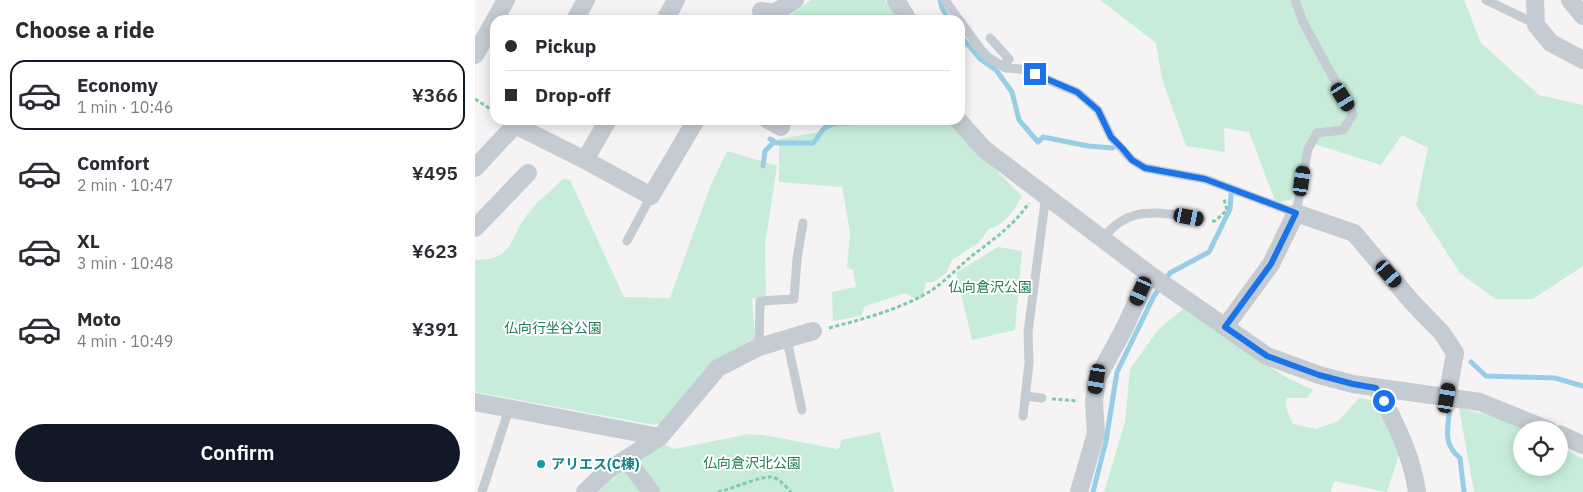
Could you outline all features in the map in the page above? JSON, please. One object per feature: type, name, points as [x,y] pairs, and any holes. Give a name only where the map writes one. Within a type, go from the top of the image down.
[{"type":"street","points":[[498,15],[506,0]]},
{"type":"street","points":[[578,15],[586,0]]},
{"type":"street","points":[[668,15],[676,0]]},
{"type":"street","points":[[896,0],[905,15]]},
{"type":"street","points":[[1535,0],[1536,24],[1551,43],[1583,60]]},
{"type":"street","points":[[1570,0],[1583,16]]},
{"type":"street","points":[[755,10],[774,13],[787,9]]},
{"type":"street","points":[[475,55],[490,28]]},
{"type":"street","points":[[475,168],[513,125]]},
{"type":"street","points":[[521,125],[651,196],[693,125]]},
{"type":"street","points":[[585,160],[605,125]]},
{"type":"street","points":[[962,125],[984,149],[1149,274],[1267,356],[1319,375],[1353,384],[1480,402],[1527,421]]},
{"type":"street","points":[[475,228],[529,173]]},
{"type":"street","points":[[1225,327],[1271,264],[1296,213],[1354,233],[1442,333],[1455,353],[1447,398]]},
{"type":"street","points":[[1079,492],[1096,433],[1088,401],[1149,274]]},
{"type":"street","points":[[585,492],[607,471],[660,437],[718,368],[759,347],[813,331]]},
{"type":"street","points":[[1376,388],[1392,414],[1406,446],[1417,492]]},
{"type":"street","points":[[475,402],[660,437]]},
{"type":"street","points":[[1568,438],[1583,444]]},
{"type":"street","points":[[626,459],[651,492]]},
{"type":"lane","points":[[945,0],[956,15]]},
{"type":"lane","points":[[965,27],[989,58],[1006,68],[1021,68],[1077,92],[1098,110],[1111,137],[1116,143],[1132,160],[1145,168],[1187,175],[1216,183],[1296,213],[1308,149],[1317,133],[1343,130],[1353,114],[1303,22],[1295,0]]},
{"type":"lane","points":[[1486,0],[1536,24]]},
{"type":"lane","points":[[990,38],[1009,59],[1003,66]]},
{"type":"lane","points":[[1023,416],[1029,363],[1027,332],[1042,192]]},
{"type":"lane","points":[[627,241],[651,196]]},
{"type":"lane","points":[[1103,238],[1109,230],[1125,217],[1138,214],[1158,213],[1201,219]]},
{"type":"lane","points":[[759,347],[760,301],[794,299],[797,258],[803,223]]},
{"type":"lane","points":[[787,340],[802,410]]},
{"type":"lane","points":[[1025,396],[1042,398]]},
{"type":"lane","points":[[483,492],[509,409]]},
{"type":"path","points":[[475,99],[490,109]]},
{"type":"path","points":[[1201,219],[1215,221],[1227,210],[1223,193],[1216,183]]},
{"type":"path","points":[[813,331],[875,316],[930,291],[1003,233],[1042,192]]},
{"type":"path","points":[[1042,398],[1088,401]]},
{"type":"path","points":[[719,492],[772,477],[791,492]]},
{"type":"green space","points":[[811,0],[885,0],[897,15],[790,15]]},
{"type":"green space","points":[[1100,0],[1464,0],[1481,43],[1539,95],[1583,105],[1583,266],[1533,299],[1495,299],[1460,273],[1416,205],[1428,148],[1402,135],[1381,165],[1311,143],[1305,196],[1276,203],[1249,132],[1224,128],[1225,152],[1186,146],[1162,79],[1156,43]]},
{"type":"green space","points":[[823,125],[951,125],[1022,196],[1004,221],[989,229],[978,243],[952,260],[947,272],[934,282],[926,282],[923,298],[915,299],[906,293],[865,306],[861,316],[833,321],[832,292],[856,287],[853,270],[847,268],[850,232],[842,187],[779,182],[779,139],[825,131]]},
{"type":"green space","name":"仏向行坐谷公園","points":[[727,151],[777,166],[765,245],[766,295],[752,299],[755,339],[672,420],[654,425],[475,392],[475,260],[488,259],[504,252],[509,247],[527,215],[535,206],[563,179],[570,180],[624,297],[670,298],[710,187]]},
{"type":"green space","name":"仏向倉沢公園","points":[[998,247],[1022,251],[1015,330],[972,340],[956,273]]},
{"type":"green space","points":[[1183,309],[1284,376],[1313,390],[1307,398],[1287,398],[1286,408],[1293,424],[1316,429],[1338,421],[1359,398],[1376,401],[1399,455],[1387,492],[1334,481],[1331,492],[1104,492],[1125,422],[1130,369],[1158,330]]},
{"type":"green space","points":[[1459,408],[1492,416],[1513,425],[1513,476],[1568,476],[1568,451],[1583,459],[1583,492],[1474,492]]},
{"type":"green space","name":"仏向倉沢北公園","points":[[880,432],[894,492],[599,492],[610,481],[662,443],[674,449],[749,434],[764,435],[837,449],[840,447],[841,440]]},
{"type":"waterway","points":[[940,0],[946,15]]},
{"type":"waterway","points":[[965,41],[980,59],[996,70],[1012,92],[1019,120],[1038,142],[1043,137],[1088,146],[1113,148]]},
{"type":"waterway","points":[[770,139],[777,143],[813,143],[824,129],[831,125]]},
{"type":"waterway","points":[[763,166],[765,151],[774,142]]},
{"type":"waterway","points":[[1093,492],[1106,441],[1117,372],[1154,296],[1170,273],[1209,252],[1230,209],[1231,194]]},
{"type":"waterway","points":[[1471,362],[1486,376],[1555,378],[1583,386]]},
{"type":"waterway","points":[[1450,407],[1447,435],[1454,453],[1460,458],[1464,492]]},
{"type":"place","name":"アリエス(C棟)","points":[[541,464]]},
{"type":"route","points":[[1035,74],[1077,92],[1098,110],[1111,137],[1132,160],[1145,168],[1205,179],[1296,213],[1271,264],[1225,327],[1267,356],[1319,375],[1376,388],[1384,401]]}]
